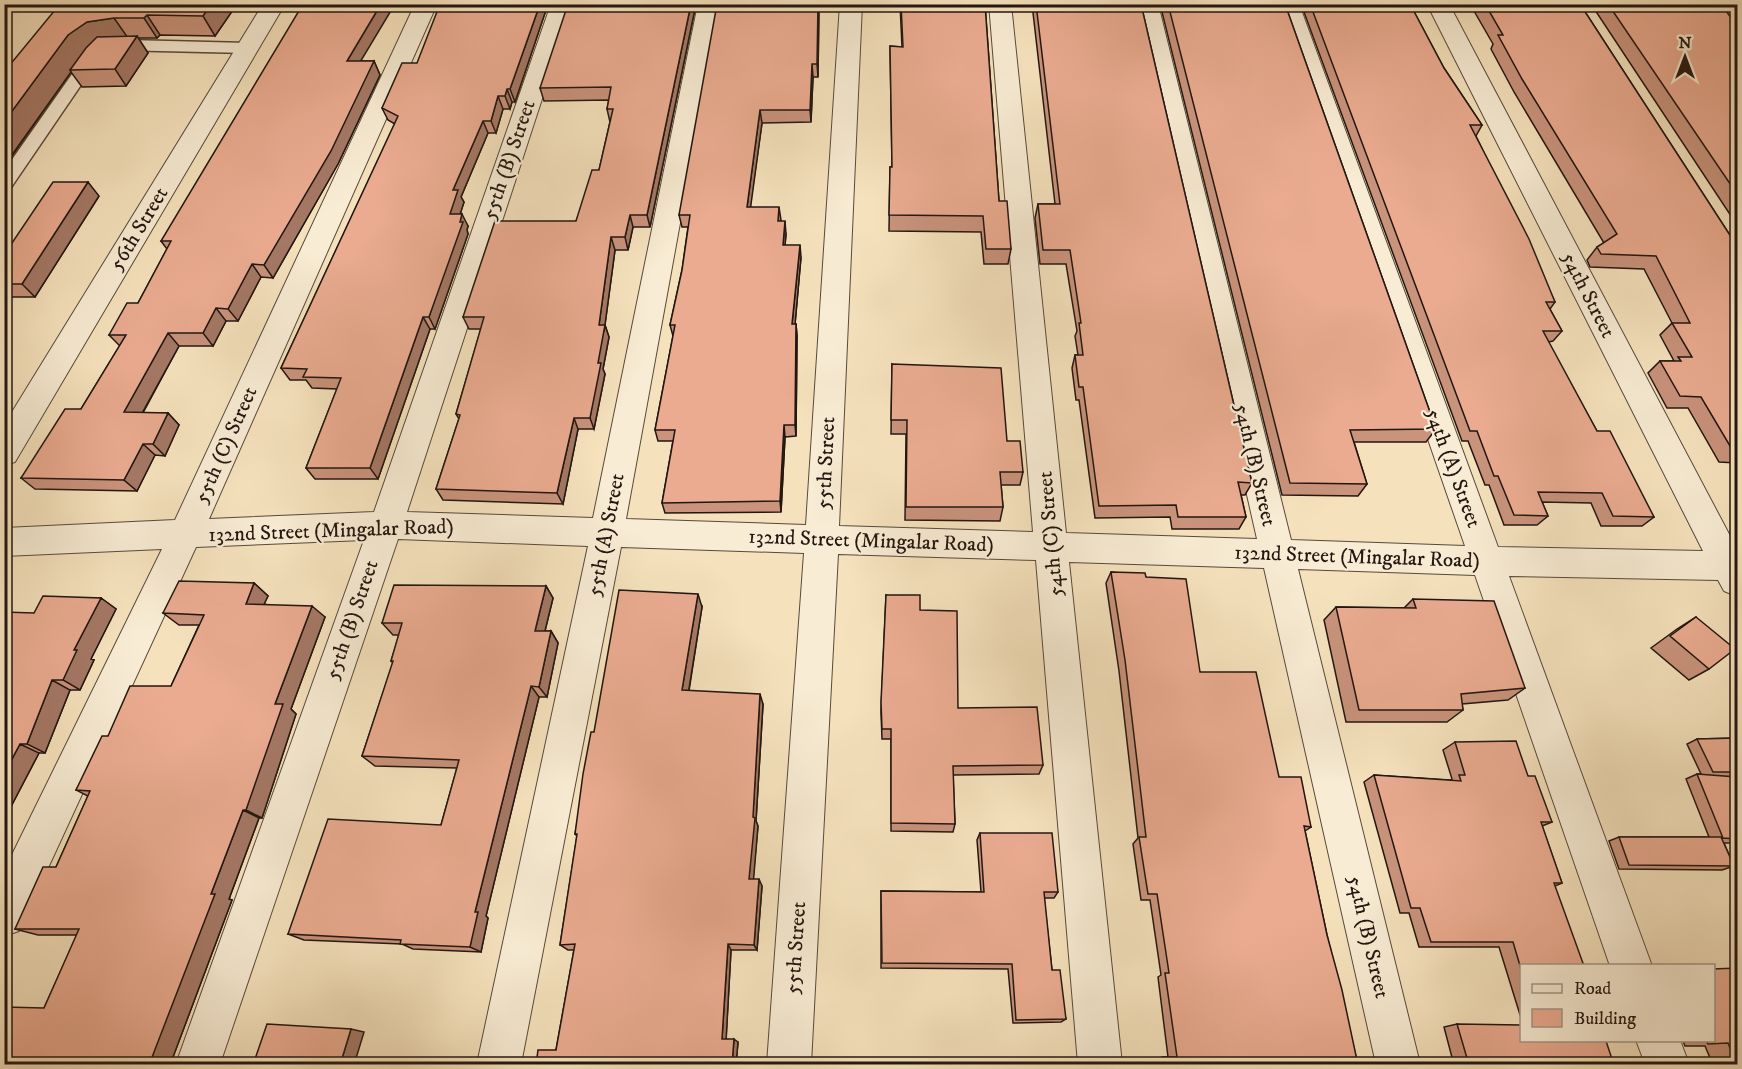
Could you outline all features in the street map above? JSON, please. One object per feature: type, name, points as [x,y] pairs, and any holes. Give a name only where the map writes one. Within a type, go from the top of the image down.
[{"type":"street","name":"56th Street","points":[[4,453],[274,4]]},
{"type":"street","name":"55th (C) Street","points":[[4,916],[185,535],[426,4]]},
{"type":"street","name":"55th (B) Street","points":[[198,1065],[386,525],[562,4]]},
{"type":"street","name":"55th (A) Street","points":[[499,1065],[607,532],[710,4]]},
{"type":"street","name":"55th Street","points":[[789,1065],[822,539],[851,4]]},
{"type":"street","name":"54th (C) Street","points":[[1000,4],[1100,1065]]},
{"type":"street","name":"54th (B) Street","points":[[1147,4],[1398,1065]]},
{"type":"street","name":"54th (A) Street","points":[[1288,4],[1631,964]]},
{"type":"street","name":"54th Street","points":[[1438,4],[1734,572]]},
{"type":"street","name":"132nd Street (Mingalar Road)","points":[[4,543],[386,525],[1486,561],[1734,572]]},
{"type":"street","points":[[1659,1042],[1667,1065]]},
{"type":"lane","points":[[4,185],[90,60],[101,48],[128,45],[248,48]]},
{"type":"building","points":[[113,4],[211,4],[203,16],[147,15],[144,18],[114,18],[87,22],[68,35],[4,122],[4,72],[55,10],[108,11]]},
{"type":"building","points":[[303,4],[381,4],[347,61],[374,61],[331,151],[264,265],[252,264],[228,309],[216,308],[203,333],[168,333],[124,412],[168,413],[153,444],[143,444],[124,480],[21,478],[65,409],[81,409],[126,335],[109,335],[127,303],[138,303],[171,241],[161,241]]},
{"type":"building","points":[[440,4],[540,4],[510,89],[507,89],[505,96],[498,96],[491,121],[483,121],[453,190],[458,190],[450,214],[462,214],[460,222],[463,222],[429,317],[423,317],[370,468],[306,468],[341,378],[303,377],[307,369],[281,368],[398,116],[382,108],[402,63],[417,63]]},
{"type":"building","points":[[568,4],[691,4],[647,215],[630,215],[625,237],[611,237],[599,325],[605,325],[598,363],[601,363],[590,418],[574,418],[557,493],[436,489],[460,415],[456,414],[484,317],[463,317],[495,221],[576,221],[592,170],[599,170],[613,109],[607,109],[611,87],[540,88]]},
{"type":"building","points":[[717,4],[818,4],[817,64],[812,64],[810,110],[760,110],[747,207],[779,207],[778,221],[785,221],[783,245],[800,245],[792,324],[796,324],[795,425],[784,425],[780,501],[662,503],[675,430],[655,430],[675,325],[670,325],[682,270],[690,215],[679,215]]},
{"type":"building","points":[[901,4],[985,4],[999,201],[1007,201],[1011,249],[986,249],[983,216],[889,215],[890,167],[892,167],[890,46],[903,47]]},
{"type":"building","points":[[1036,4],[1141,4],[1252,483],[1238,482],[1246,517],[1178,517],[1176,505],[1099,506],[1083,387],[1079,387],[1075,355],[1083,355],[1079,323],[1081,323],[1070,250],[1043,250],[1038,204],[1060,204]]},
{"type":"building","points":[[1168,4],[1285,4],[1436,429],[1350,430],[1367,484],[1290,483]]},
{"type":"building","points":[[1310,4],[1410,4],[1444,68],[1482,125],[1470,125],[1529,239],[1555,302],[1546,302],[1562,331],[1543,331],[1597,431],[1610,431],[1654,517],[1613,516],[1602,493],[1538,492],[1548,516],[1514,515],[1498,476],[1494,476],[1477,431],[1470,431]]},
{"type":"building","points":[[1485,4],[1580,4],[1737,246],[1737,451],[1733,451],[1701,397],[1680,396],[1660,361],[1681,361],[1678,357],[1692,357],[1672,323],[1690,323],[1656,256],[1601,254],[1597,247],[1617,234],[1522,79],[1498,35],[1503,35]]},
{"type":"building","points":[[1608,4],[1721,4],[1737,26],[1737,194]]},
{"type":"building","points":[[137,36],[115,69],[70,70],[97,37]]},
{"type":"building","points":[[53,182],[88,182],[22,284],[4,284],[4,249],[8,249]]},
{"type":"building","points":[[892,364],[1001,368],[1007,441],[1020,441],[1023,472],[1000,472],[1003,507],[906,507],[907,420],[891,420]]},
{"type":"building","points":[[1111,572],[1145,573],[1146,577],[1186,579],[1200,672],[1256,672],[1279,777],[1301,777],[1311,827],[1304,826],[1358,1065],[1164,1065],[1163,1057],[1177,1057],[1165,973],[1169,973],[1157,894],[1148,894],[1139,837],[1146,837],[1125,660]]},
{"type":"building","points":[[179,581],[254,583],[246,604],[312,606],[275,704],[283,704],[246,810],[243,810],[211,894],[215,894],[149,1065],[4,1065],[4,1007],[44,1008],[79,929],[15,929],[43,867],[56,867],[90,791],[76,790],[102,736],[108,736],[130,686],[171,686],[204,615],[163,613]]},
{"type":"building","points":[[394,585],[546,586],[535,631],[551,631],[539,687],[531,686],[475,912],[478,912],[470,947],[400,944],[401,940],[288,934],[328,819],[441,825],[459,760],[362,756],[393,661],[391,661],[402,623],[382,623]]},
{"type":"building","points":[[619,590],[698,594],[682,690],[760,694],[753,817],[755,818],[749,879],[759,879],[754,945],[728,944],[722,1039],[734,1039],[732,1065],[536,1065],[538,1050],[556,1050],[575,944],[560,945],[577,834],[575,834],[583,774],[591,732],[594,732]]},
{"type":"building","points":[[886,595],[920,595],[920,610],[957,611],[958,708],[1037,707],[1043,765],[953,766],[955,824],[891,823],[891,729],[882,729],[881,702]]},
{"type":"building","points":[[43,596],[101,598],[74,650],[77,650],[63,680],[52,680],[27,744],[20,744],[4,774],[4,612],[34,613]]},
{"type":"building","points":[[1413,599],[1494,601],[1525,688],[1461,694],[1463,710],[1359,710],[1336,607],[1416,608]]},
{"type":"building","points":[[1696,617],[1735,649],[1709,669],[1670,636]]},
{"type":"building","points":[[1737,738],[1737,772],[1713,772],[1697,739]]},
{"type":"building","points":[[1516,741],[1528,776],[1535,776],[1552,822],[1541,822],[1562,883],[1554,883],[1583,964],[1520,966],[1513,942],[1431,942],[1420,908],[1411,908],[1374,775],[1461,781],[1459,775],[1465,775],[1455,742]]},
{"type":"building","points":[[1697,774],[1737,777],[1737,839],[1723,838]]},
{"type":"building","points":[[980,833],[1052,833],[1058,892],[1044,892],[1052,970],[1060,970],[1066,1019],[1016,1020],[1012,964],[882,963],[881,891],[984,892]]},
{"type":"building","points":[[1619,837],[1721,837],[1734,866],[1629,865]]},
{"type":"building","points":[[1737,968],[1737,1065],[1728,1043],[1708,1044],[1707,1042],[1715,1042],[1715,969]]},
{"type":"building","points":[[267,1024],[351,1029],[340,1065],[253,1065]]},
{"type":"building","points":[[1457,1024],[1520,1025],[1520,1042],[1606,1042],[1614,1065],[1469,1065]]}]
